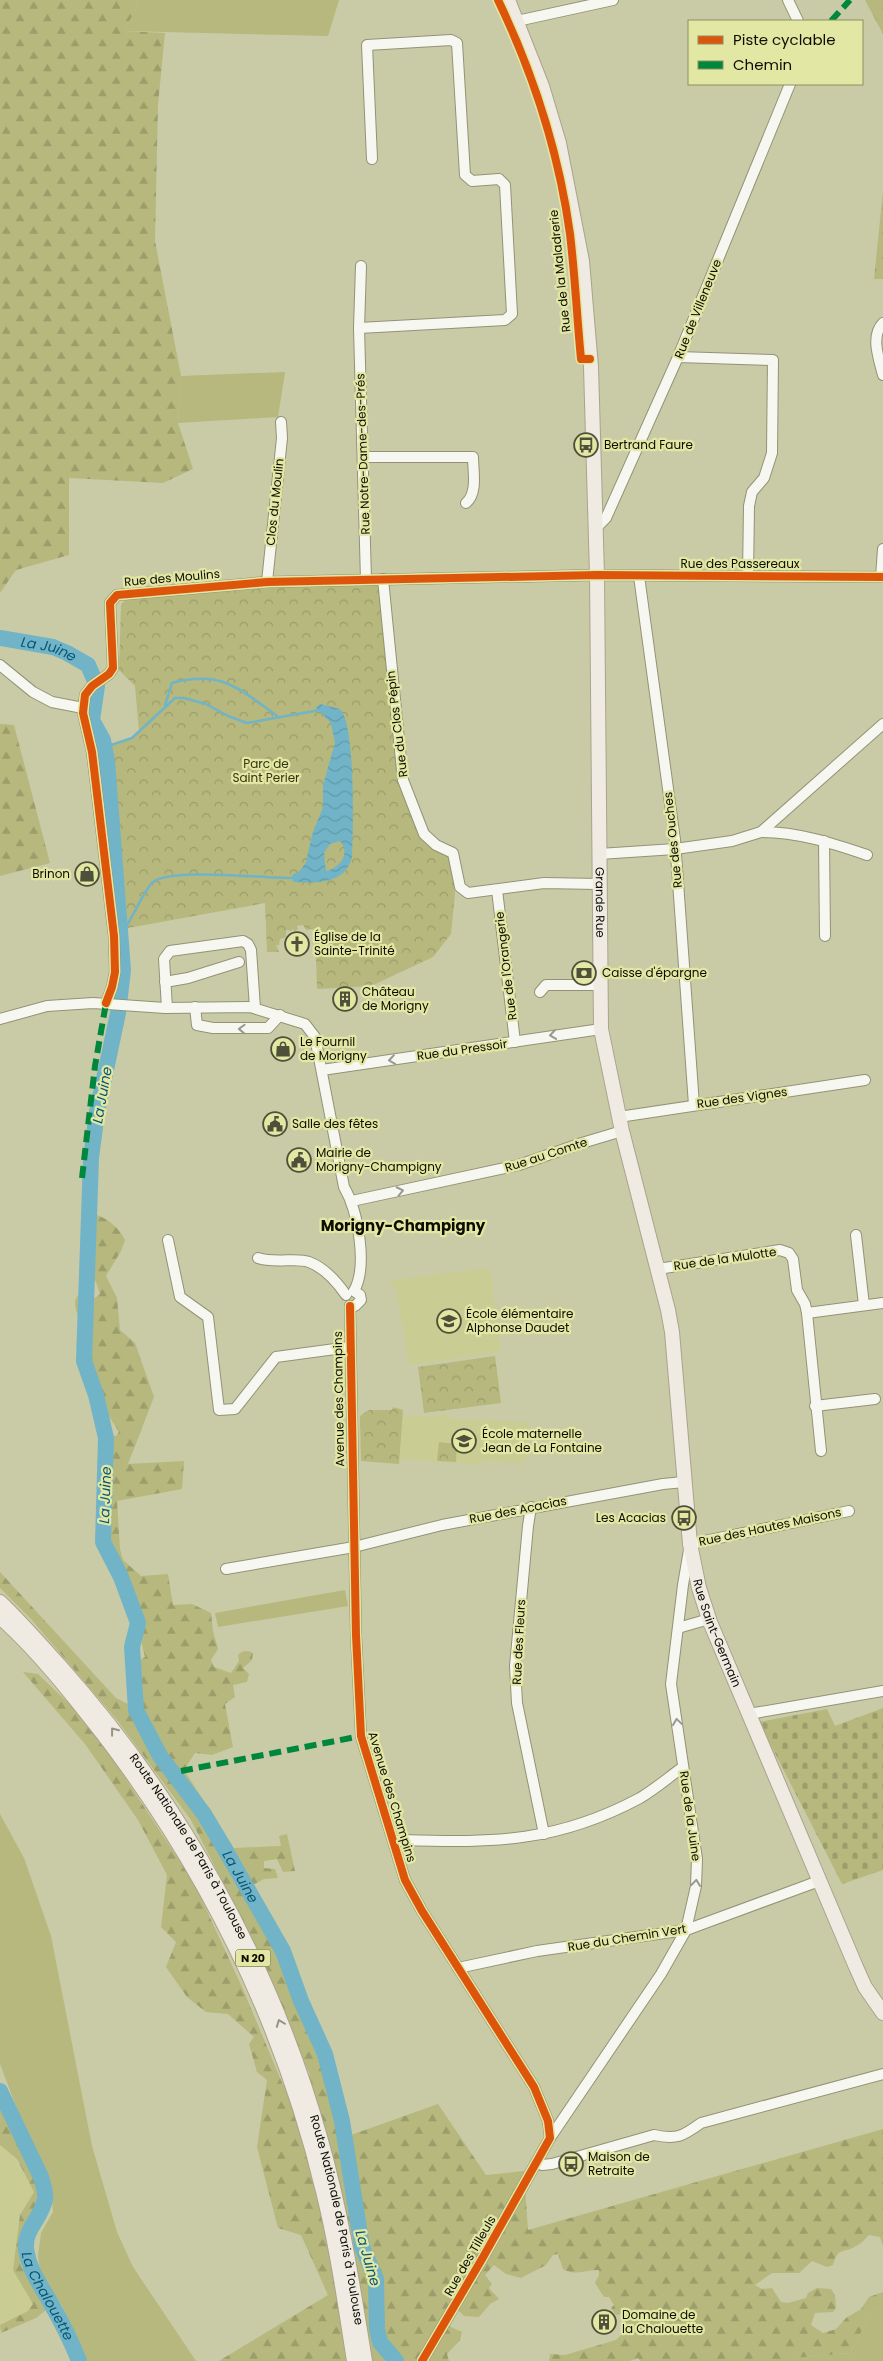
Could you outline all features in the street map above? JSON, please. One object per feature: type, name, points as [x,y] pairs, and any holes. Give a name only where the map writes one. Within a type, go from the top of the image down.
[{"type":"main road","name":"Rue de la Maladrerie","points":[[508,0],[542,86],[560,143],[582,261],[591,367],[597,575]]},
{"type":"main road","name":"Grande Rue","points":[[597,575],[598,884],[601,1029],[620,1124],[646,1224]]},
{"type":"main road","name":"Rue Saint-Germain","points":[[646,1224],[672,1332],[690,1544],[699,1588],[709,1619],[818,1881],[865,1987],[883,2013]]},
{"type":"main road","name":"Route Nationale de Paris à Toulouse","points":[[0,1602],[86,1695],[137,1761],[175,1816],[238,1927],[264,1982],[302,2082],[320,2136],[348,2254],[365,2361]]},
{"type":"main road","name":"Route Nationale de Paris à Toulouse","points":[[0,1616],[78,1702],[129,1768],[183,1849],[229,1932],[255,1988],[293,2086],[309,2139],[334,2242],[354,2361]]},
{"type":"street","points":[[517,21],[613,0]]},
{"type":"street","points":[[788,0],[798,20]]},
{"type":"street","points":[[359,328],[505,320],[512,314],[505,185],[499,179],[472,181],[465,175],[457,43],[451,40],[367,45],[372,159]]},
{"type":"street","name":"Rue de Villeneuve","points":[[595,528],[606,518],[678,357],[790,85]]},
{"type":"street","name":"Rue Notre-Dame-des-Prés","points":[[361,266],[359,328],[366,580]]},
{"type":"street","points":[[883,323],[878,330],[876,344],[883,375]]},
{"type":"street","points":[[678,357],[772,360],[772,453],[764,478],[752,492],[749,506],[748,576]]},
{"type":"street","name":"Clos du Moulin","points":[[267,582],[282,438],[281,422]]},
{"type":"street","points":[[364,457],[473,456],[473,490],[470,499],[466,503]]},
{"type":"street","points":[[882,576],[883,549]]},
{"type":"street","name":"Rue des Passereaux","points":[[597,575],[882,576]]},
{"type":"street","name":"Rue des Moulins","points":[[83,708],[86,695],[113,668],[110,603],[117,595],[267,582],[597,575]]},
{"type":"street","name":"Rue des Ouches","points":[[640,576],[675,849],[694,1105]]},
{"type":"street","name":"Rue du Clos Pépin","points":[[383,579],[403,780],[429,841],[453,853],[460,887],[468,893],[544,882],[598,884]]},
{"type":"street","points":[[0,665],[39,695],[52,702],[83,708],[84,724],[92,752],[114,936],[115,972],[108,1004]]},
{"type":"street","points":[[761,832],[883,724]]},
{"type":"street","points":[[599,854],[675,849],[732,841],[761,832],[780,832],[824,841],[866,855]]},
{"type":"street","points":[[824,841],[824,936]]},
{"type":"street","name":"Rue de l'Orangerie","points":[[497,890],[515,1042]]},
{"type":"street","points":[[168,1008],[164,959],[170,951],[243,941],[248,944],[250,950],[255,1008]]},
{"type":"street","points":[[166,982],[188,978],[239,962]]},
{"type":"street","points":[[540,992],[546,985],[600,984]]},
{"type":"street","points":[[0,1019],[47,1006],[108,1004],[168,1008],[255,1008],[305,1024],[315,1037],[344,1187],[352,1201],[361,1272],[350,1293],[334,1278],[308,1261],[270,1262],[258,1258]]},
{"type":"street","points":[[195,1007],[197,1025],[213,1028],[268,1028],[280,1015]]},
{"type":"street","name":"Rue du Pressoir","points":[[322,1070],[601,1029]]},
{"type":"street","name":"Rue des Vignes","points":[[620,1124],[694,1105],[865,1080]]},
{"type":"street","name":"Rue au Comte","points":[[352,1201],[519,1165],[620,1124]]},
{"type":"street","points":[[856,1235],[864,1305]]},
{"type":"street","points":[[168,1240],[180,1297],[208,1317],[219,1410],[235,1409],[276,1357],[350,1347]]},
{"type":"street","name":"Rue de la Mulotte","points":[[658,1269],[780,1250],[789,1253],[793,1259],[797,1290],[805,1304],[807,1313],[821,1451]]},
{"type":"street","name":"Avenue des Champins","points":[[350,1293],[360,1295],[361,1300],[355,1306],[350,1306],[358,1708],[361,1736],[405,1880],[422,1911],[534,2087],[548,2121],[550,2138]]},
{"type":"street","points":[[807,1313],[883,1303]]},
{"type":"street","points":[[815,1406],[875,1399]]},
{"type":"street","name":"Rue des Acacias","points":[[226,1568],[354,1547],[442,1525],[531,1507],[684,1482]]},
{"type":"street","name":"Rue des Fleurs","points":[[531,1507],[515,1666],[517,1703],[544,1834]]},
{"type":"street","name":"Rue des Hautes Maisons","points":[[690,1544],[849,1511]]},
{"type":"street","name":"Rue de la Juine","points":[[550,2138],[661,1974],[686,1930],[696,1886],[697,1859],[671,1684],[690,1544]]},
{"type":"street","points":[[678,1628],[709,1619]]},
{"type":"street","points":[[749,1714],[883,1691]]},
{"type":"street","points":[[394,1842],[404,1840],[471,1842],[527,1838],[581,1825],[641,1797],[683,1767]]},
{"type":"street","name":"Rue du Chemin Vert","points":[[458,1968],[537,1951],[686,1930],[818,1881]]},
{"type":"street","points":[[550,2138],[537,2162],[542,2166],[654,2135],[671,2139],[686,2134],[701,2123],[883,2074]]},
{"type":"street","name":"Rue des Tilleuls","points":[[422,2361],[537,2162]]},
{"type":"shaded area","name":"École élémentaire Alphonse Daudet","points":[[490,1268],[501,1352],[409,1365],[396,1289],[391,1285],[391,1280]]},
{"type":"shaded area","name":"École maternelle Jean de La Fontaine","points":[[440,1414],[445,1414],[448,1418],[529,1422],[526,1463],[481,1461],[481,1465],[399,1459],[402,1416],[437,1417]]},
{"type":"shaded area","points":[[2,2140],[37,2193],[19,2214],[18,2258],[48,2309],[0,2331],[0,2141]]},
{"type":"green space","points":[[0,0],[138,0],[135,12],[123,31],[165,33],[158,105],[155,241],[181,376],[178,423],[193,469],[163,483],[69,478],[69,555],[16,570],[0,593]]},
{"type":"green space","points":[[138,0],[339,0],[328,36],[123,31],[135,12]]},
{"type":"green space","points":[[865,0],[883,0],[883,34]]},
{"type":"green space","points":[[883,191],[883,279],[874,279]]},
{"type":"green space","points":[[285,372],[278,417],[178,423],[181,376]]},
{"type":"green space","name":"Parc de Saint Perier","points":[[378,584],[401,781],[418,830],[452,857],[455,894],[451,934],[433,957],[371,986],[317,989],[315,930],[309,929],[307,931],[303,925],[297,926],[298,929],[295,931],[292,929],[292,931],[286,930],[286,937],[280,939],[279,945],[276,945],[279,952],[267,952],[265,903],[117,930],[99,763],[105,747],[130,738],[139,732],[135,686],[119,670],[121,605],[126,599],[297,586]]},
{"type":"green space","points":[[0,724],[14,725],[50,863],[0,876]]},
{"type":"green space","points":[[97,1215],[114,1225],[125,1240],[121,1251],[106,1276],[117,1298],[120,1330],[135,1343],[154,1397],[128,1464],[184,1461],[182,1489],[117,1501],[120,1549],[123,1560],[141,1576],[168,1574],[173,1605],[192,1604],[211,1613],[218,1649],[211,1660],[214,1667],[231,1673],[239,1661],[238,1655],[241,1652],[249,1651],[253,1653],[252,1660],[243,1668],[249,1674],[247,1682],[233,1685],[235,1697],[225,1704],[233,1747],[212,1755],[195,1753],[184,1770],[234,1848],[281,1846],[279,1836],[287,1834],[295,1871],[283,1872],[277,1859],[264,1861],[264,1868],[275,1869],[278,1878],[264,1879],[253,1885],[290,1954],[333,2067],[351,2135],[438,2104],[486,2175],[524,2171],[528,2230],[883,2129],[883,2246],[880,2237],[869,2235],[858,2245],[839,2253],[833,2265],[827,2267],[812,2261],[799,2273],[772,2273],[755,2285],[762,2289],[772,2288],[781,2302],[788,2303],[806,2298],[808,2293],[817,2288],[831,2289],[835,2295],[836,2308],[833,2312],[815,2313],[811,2325],[823,2333],[836,2329],[846,2318],[861,2309],[869,2297],[883,2292],[883,2307],[873,2309],[850,2353],[795,2358],[794,2361],[640,2361],[638,2358],[630,2361],[549,2361],[550,2354],[565,2355],[616,2340],[628,2328],[621,2314],[616,2315],[611,2308],[614,2305],[609,2297],[604,2297],[595,2283],[599,2270],[577,2273],[568,2271],[563,2269],[558,2254],[553,2255],[546,2265],[521,2278],[506,2274],[494,2265],[485,2275],[492,2284],[489,2288],[499,2299],[490,2304],[479,2317],[464,2316],[457,2309],[448,2322],[451,2327],[462,2332],[460,2340],[447,2354],[449,2361],[219,2361],[328,2295],[301,2235],[278,2228],[257,2147],[267,2080],[257,2072],[249,2044],[254,2037],[228,2014],[206,2012],[187,1997],[166,1967],[176,1942],[161,1927],[167,1875],[138,1820],[85,1744],[23,1672],[38,1674],[82,1716],[194,1883],[242,1987],[283,2085],[310,2075],[247,1929],[191,1820],[117,1720],[31,1619],[0,1588],[0,1572],[116,1698],[132,1706],[137,1690],[137,1662],[145,1657],[139,1632],[139,1612],[126,1579],[108,1544],[107,1498],[101,1488],[100,1441],[103,1435],[116,1436],[119,1432],[87,1380],[82,1369],[77,1346],[79,1322],[75,1300],[80,1294],[95,1298],[100,1294],[96,1282],[82,1260],[83,1249]]},
{"type":"green space","points":[[495,1356],[501,1403],[424,1413],[418,1367]]},
{"type":"green space","points":[[393,1407],[403,1410],[399,1464],[361,1461],[360,1416],[369,1410],[392,1410]]},
{"type":"green space","points":[[439,1442],[457,1444],[456,1462],[437,1461]]},
{"type":"green space","points":[[345,1590],[348,1606],[218,1627],[215,1613]]},
{"type":"green space","points":[[883,1708],[883,1870],[842,1884],[759,1722],[827,1709],[835,1726]]},
{"type":"green space","points":[[0,1814],[24,1858],[51,1936],[92,2146],[117,2232],[133,2267],[196,2361],[86,2361],[62,2306],[41,2277],[38,2256],[41,2233],[53,2212],[51,2184],[33,2151],[0,2064]]},
{"type":"green space","points":[[0,2100],[42,2193],[41,2204],[23,2242],[21,2266],[46,2310],[36,2318],[1,2333],[0,2325],[28,2311],[33,2304],[13,2270],[20,2215],[34,2192],[17,2159],[0,2145]]},
{"type":"green space","points":[[883,2307],[883,2361],[794,2361],[795,2358],[850,2353],[873,2309]]},
{"type":"water","points":[[320,704],[340,709],[349,735],[352,779],[352,857],[343,873],[336,877],[320,882],[293,882],[292,875],[300,871],[306,862],[312,835],[323,807],[323,785],[335,743],[331,723],[316,708]],"holes":[[[340,841],[343,846],[344,855],[342,859],[336,867],[326,871],[324,853],[330,844]]]},
{"type":"waterway","name":"La Juine","points":[[0,638],[53,647],[88,665],[97,686],[92,720],[103,740],[107,761],[123,970],[118,1013],[97,1112],[91,1158],[84,1361],[96,1395],[106,1438],[103,1542],[121,1577],[138,1623],[132,1647],[136,1710],[160,1756],[204,1814],[283,1951],[301,2001],[325,2054],[342,2121],[362,2247],[376,2279],[377,2329],[380,2342],[396,2361]]},
{"type":"waterway","points":[[165,705],[172,683],[189,680],[217,680],[240,690],[277,716]]},
{"type":"waterway","points":[[105,747],[132,738],[175,698],[184,698],[206,704],[228,716],[247,723],[320,710]]},
{"type":"waterway","points":[[121,934],[150,885],[164,878],[199,874],[294,878]]},
{"type":"waterway","name":"La Chalouette","points":[[0,2091],[41,2177],[45,2191],[43,2206],[30,2229],[26,2242],[27,2257],[35,2277],[62,2323],[79,2361]]},
{"type":"marked path","points":[[832,20],[850,0]]},
{"type":"marked path","points":[[82,1178],[95,1066],[106,1003]]},
{"type":"marked path","points":[[181,1771],[361,1736]]},
{"type":"cycle path","points":[[498,0],[533,85],[552,144],[570,234],[581,359],[590,359]]},
{"type":"cycle path","points":[[106,1003],[115,972],[114,936],[92,752],[83,713],[85,695],[92,686],[109,674],[113,668],[110,603],[117,595],[267,582],[597,575],[883,577]]},
{"type":"cycle path","points":[[350,1306],[356,1635],[361,1736],[405,1880],[422,1911],[534,2087],[548,2121],[550,2138],[422,2361]]},
{"type":"place","name":"Bertrand Faure","points":[[586,445]]},
{"type":"place","name":"Brinon","points":[[87,874]]},
{"type":"place","name":"Église de la Sainte-Trinité","points":[[297,944]]},
{"type":"place","name":"Caisse d'épargne","points":[[584,973]]},
{"type":"place","name":"Château de Morigny","points":[[345,999]]},
{"type":"place","name":"Le Fournil de Morigny","points":[[283,1049]]},
{"type":"place","name":"Salle des fêtes","points":[[275,1124]]},
{"type":"place","name":"Mairie de Morigny-Champigny","points":[[299,1160]]},
{"type":"place","name":"École élémentaire Alphonse Daudet","points":[[449,1321]]},
{"type":"place","name":"École maternelle Jean de La Fontaine","points":[[464,1441]]},
{"type":"place","name":"Les Acacias","points":[[684,1518]]},
{"type":"place","name":"Maison de Retraite","points":[[571,2164]]},
{"type":"place","name":"Domaine de la Chalouette","points":[[604,2322]]},
{"type":"district","name":"Morigny-Champigny","points":[[403,1226]]}]
